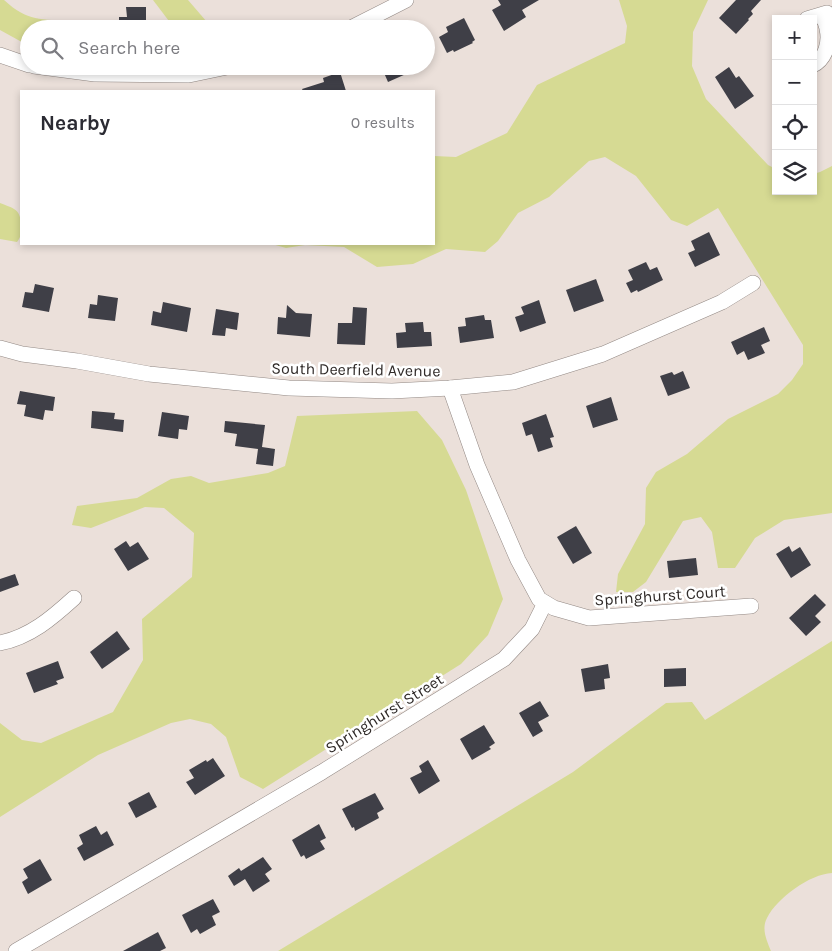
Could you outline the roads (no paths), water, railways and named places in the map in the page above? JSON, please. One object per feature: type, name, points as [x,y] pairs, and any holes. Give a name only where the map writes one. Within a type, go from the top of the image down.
[{"type":"street","points":[[367,20],[406,0]]},
{"type":"street","points":[[817,15],[830,10]]},
{"type":"street","points":[[817,63],[824,55],[828,44],[828,30],[825,20],[830,10]]},
{"type":"street","points":[[0,55],[20,62]]},
{"type":"street","points":[[142,75],[189,75]]},
{"type":"street","name":"South Deerfield Avenue","points":[[0,348],[22,354],[77,361],[149,374],[289,388],[392,391],[450,388],[512,382],[603,354],[722,302],[753,283]]},
{"type":"street","points":[[450,388],[477,465],[518,560],[539,599],[545,603]]},
{"type":"street","points":[[0,643],[32,631],[54,616],[74,598]]},
{"type":"street","name":"Springhurst Court","points":[[545,603],[554,608],[589,618],[751,606]]},
{"type":"street","name":"Springhurst Street","points":[[16,951],[322,772],[504,659],[532,629],[545,603]]}]
